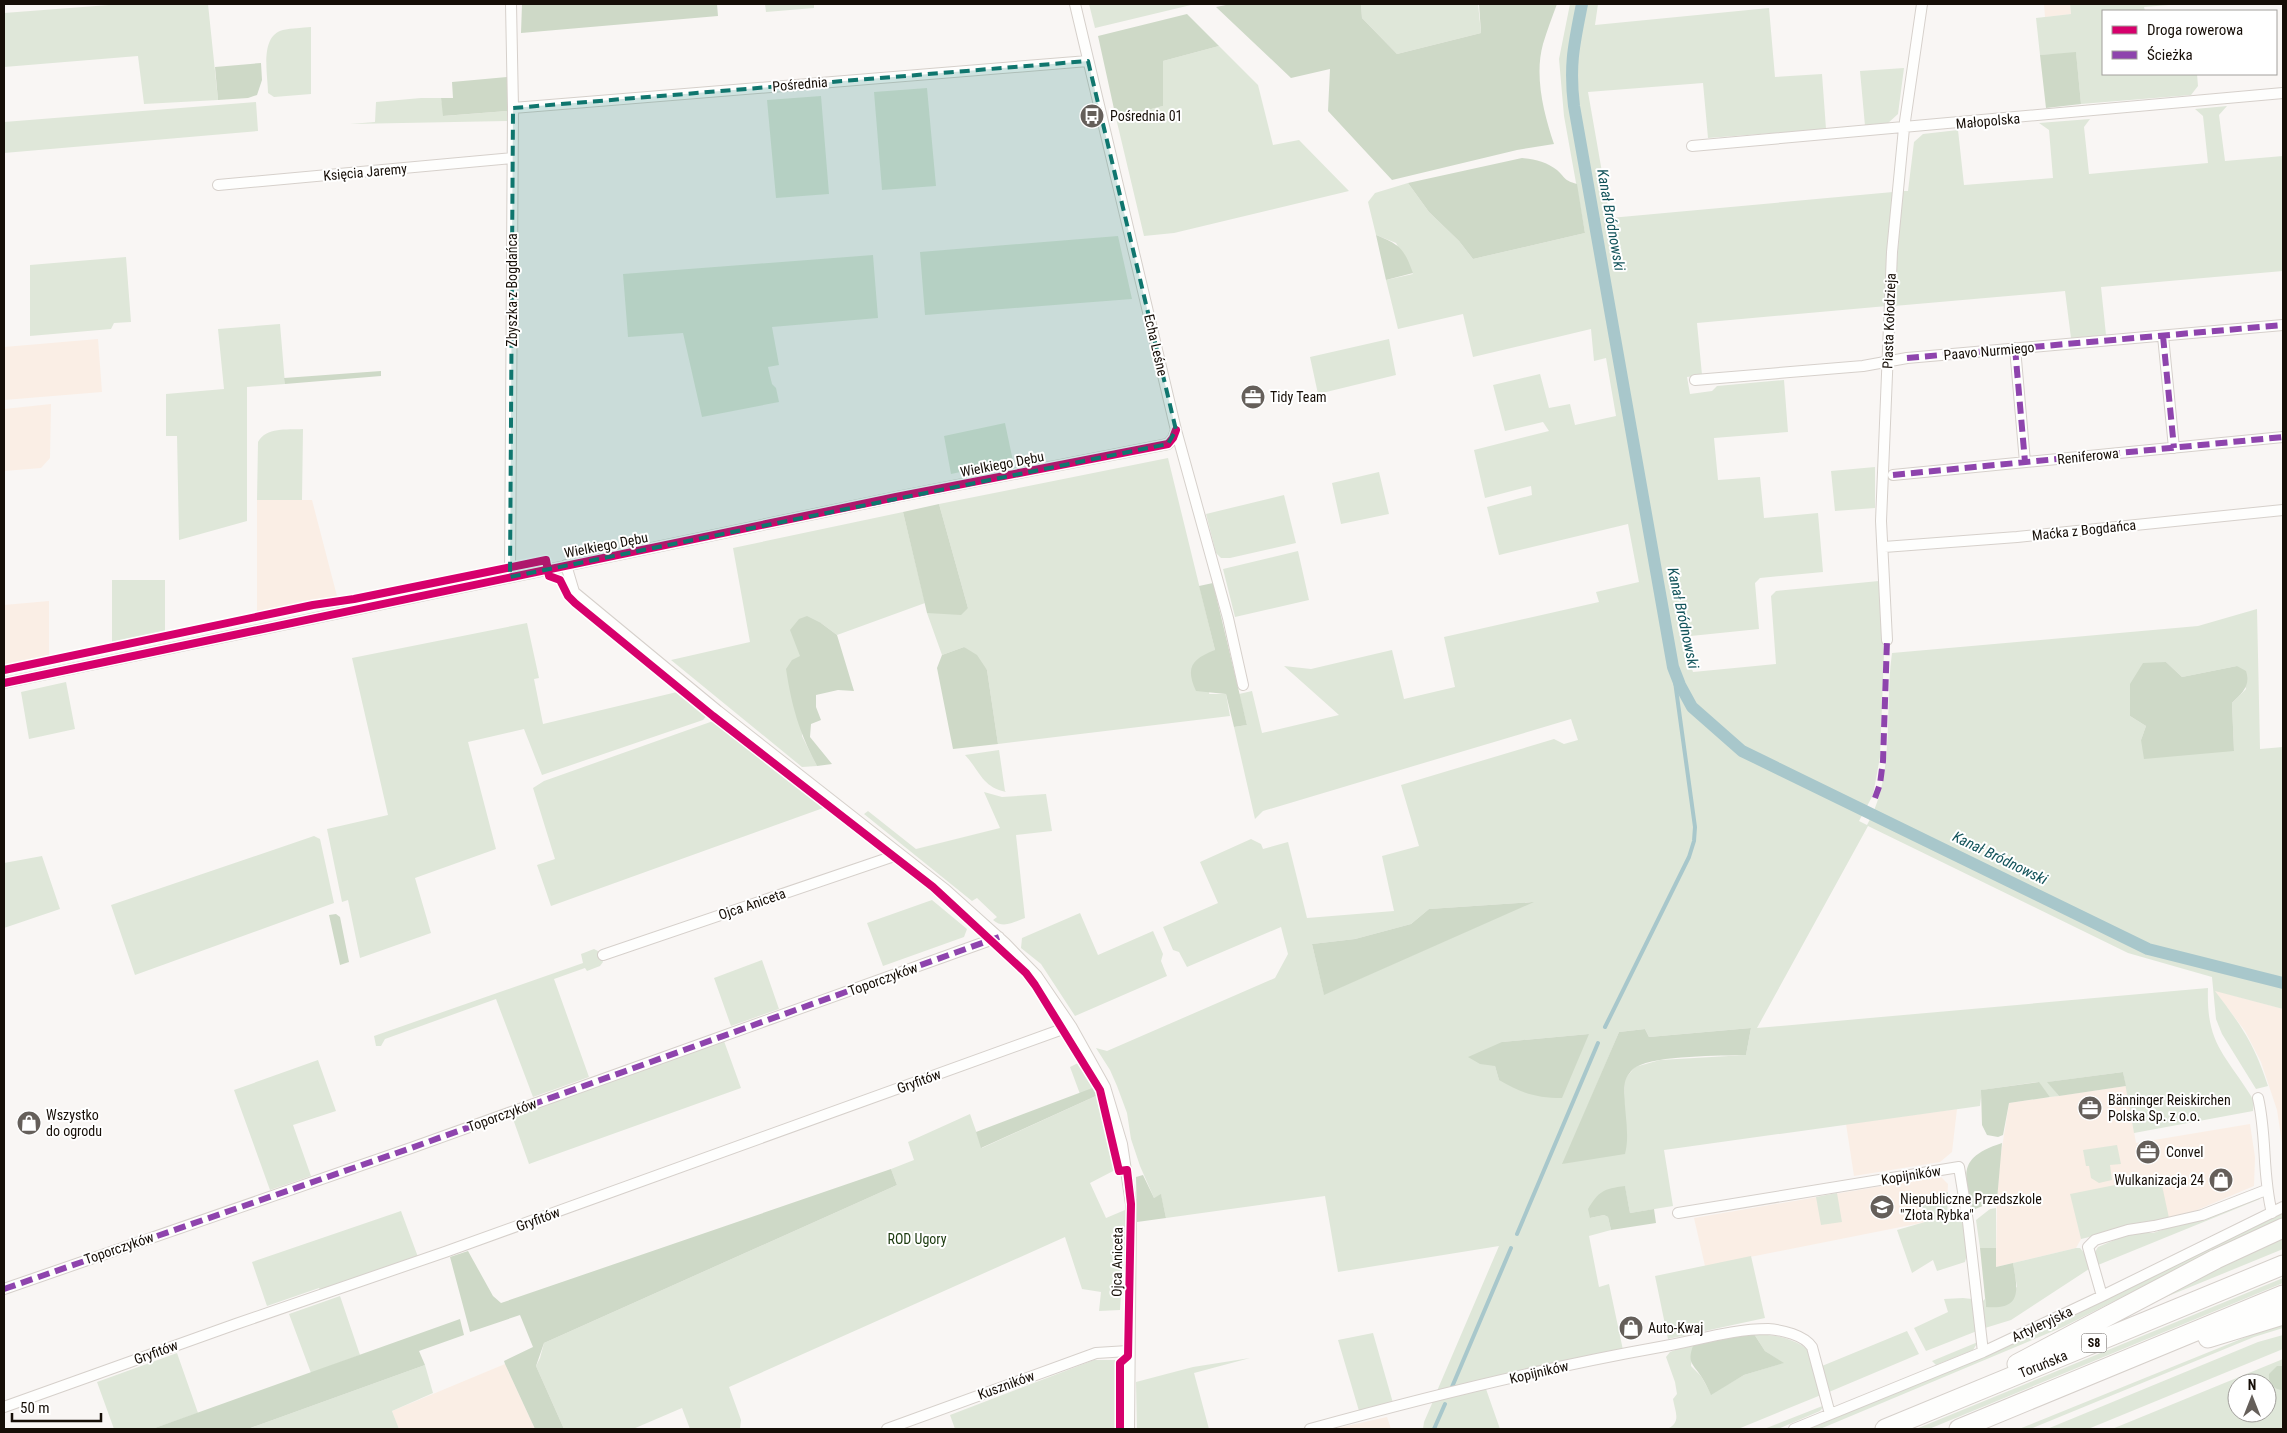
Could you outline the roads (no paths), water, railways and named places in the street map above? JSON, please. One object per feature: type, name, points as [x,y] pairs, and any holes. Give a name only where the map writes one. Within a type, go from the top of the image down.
[{"type":"highway","points":[[1904,1422],[1960,1395],[2216,1259],[2278,1221]]},
{"type":"highway","name":"Toruńska","points":[[1886,1429],[2283,1265]]},
{"type":"highway","name":"Toruńska","points":[[1959,1429],[2283,1295]]},
{"type":"highway","points":[[2092,1374],[2283,1315]]},
{"type":"street","name":"Zbyszka z Bogdańca","points":[[510,577],[513,108],[511,4]]},
{"type":"street","name":"Echa Leśne","points":[[1075,4],[1176,430],[1228,618],[1243,685]]},
{"type":"street","name":"Piasta Kołodzieja","points":[[1887,640],[1884,547],[1881,521],[1892,252],[1904,128],[1922,4]]},
{"type":"street","name":"Pośrednia","points":[[513,108],[1088,61]]},
{"type":"street","name":"Małopolska","points":[[1692,146],[2283,93]]},
{"type":"street","name":"Księcia Jaremy","points":[[218,185],[512,158]]},
{"type":"street","name":"Paavo Nurmiego","points":[[1695,380],[1887,362],[1907,358],[2283,325]]},
{"type":"street","points":[[2163,336],[2174,448]]},
{"type":"street","points":[[2015,348],[2025,462]]},
{"type":"street","name":"Wielkiego Dębu","points":[[4,683],[566,565],[1168,444],[1176,430]]},
{"type":"street","name":"Reniferowa","points":[[1893,475],[2283,438]]},
{"type":"street","name":"Maćka z Bogdańca","points":[[1884,547],[2016,537],[2283,510]]},
{"type":"street","name":"Ojca Aniceta","points":[[566,565],[574,592],[718,711],[946,890],[999,937],[1037,976],[1071,1026],[1105,1087],[1122,1144],[1128,1175],[1131,1204],[1128,1351],[1129,1429]]},
{"type":"street","name":"Ojca Aniceta","points":[[603,955],[900,854]]},
{"type":"street","name":"Toporczyków","points":[[4,1289],[411,1148],[999,937]]},
{"type":"street","name":"Gryfitów","points":[[4,1407],[245,1320],[445,1252],[1071,1026]]},
{"type":"street","points":[[2258,1098],[2262,1115],[2266,1190],[2278,1221]]},
{"type":"street","name":"Kopijników","points":[[1678,1213],[1959,1167],[1968,1222],[1983,1352]]},
{"type":"street","points":[[2102,1296],[2088,1247],[2090,1243],[2128,1230],[2202,1215],[2266,1190]]},
{"type":"street","name":"Artyleryjska","points":[[1794,1429],[1983,1352],[2102,1296],[2278,1221],[2283,1207]]},
{"type":"street","name":"Kopijników","points":[[1310,1429],[1429,1396],[1457,1392],[1553,1368],[1712,1335],[1771,1329],[1808,1340],[1812,1347],[1830,1414]]},
{"type":"street","name":"Kuszników","points":[[887,1429],[1096,1353],[1128,1351]]},
{"type":"waterway","name":"Kanał Bródnowski","points":[[1582,4],[1573,55],[1574,106],[1673,667],[1692,707],[1742,751],[2148,949],[2283,983]]},
{"type":"waterway","points":[[1605,1027],[1689,857],[1694,841],[1695,827],[1673,667]]},
{"type":"waterway","points":[[1517,1234],[1598,1043]]},
{"type":"waterway","points":[[1452,1387],[1511,1248]]},
{"type":"waterway","points":[[1434,1429],[1445,1404]]},
{"type":"place","name":"Pośrednia 01","points":[[1092,116]]},
{"type":"place","name":"Tidy Team","points":[[1253,397]]},
{"type":"place","name":"Bänninger Reiskirchen Polska Sp. z o.o.","points":[[2090,1108]]},
{"type":"place","name":"Wszystko do ogrodu","points":[[29,1123]]},
{"type":"place","name":"Convel","points":[[2148,1152]]},
{"type":"place","name":"Wulkanizacja 24","points":[[2221,1180]]},
{"type":"place","name":"Niepubliczne Przedszkole \"Złota Rybka\"","points":[[1882,1207]]},
{"type":"place","name":"Auto-Kwaj","points":[[1631,1328]]},
{"type":"park label","name":"ROD Ugory","points":[[917,1239]]}]
